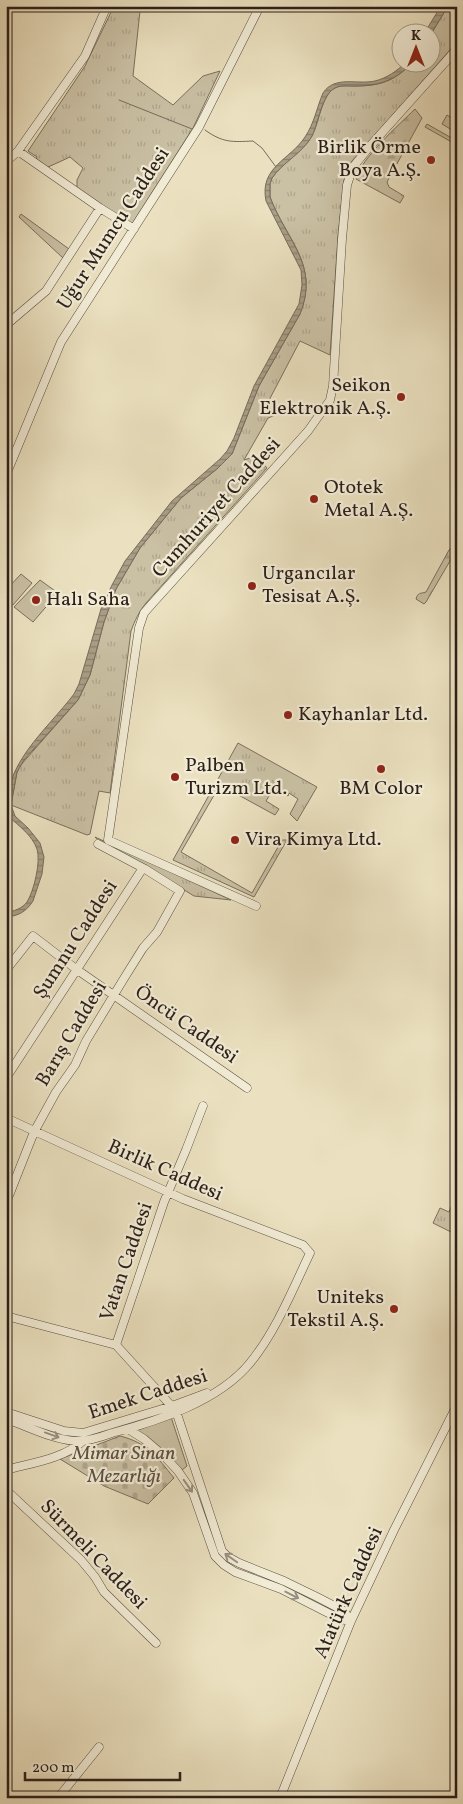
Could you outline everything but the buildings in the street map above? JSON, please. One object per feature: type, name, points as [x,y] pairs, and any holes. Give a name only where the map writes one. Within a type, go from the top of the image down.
[{"type":"street","points":[[6,162],[18,151],[85,56],[107,6]]},
{"type":"street","name":"Uğur Mumcu Caddesi","points":[[6,475],[61,342],[199,127],[260,6]]},
{"type":"street","name":"Cumhuriyet Caddesi","points":[[256,906],[108,840],[139,628],[144,613],[308,431],[330,400],[333,386],[343,218],[350,173],[357,161],[457,49]]},
{"type":"street","points":[[18,151],[100,208],[134,229]]},
{"type":"street","points":[[6,325],[46,291],[100,208]]},
{"type":"street","name":"Barış Caddesi","points":[[6,1203],[34,1132],[56,1092],[75,1066],[86,1041],[143,948],[157,932],[180,891],[98,844]]},
{"type":"street","name":"Şumnu Caddesi","points":[[6,1078],[141,870]]},
{"type":"street","name":"Öncü Caddesi","points":[[6,970],[33,936],[76,970],[247,1088]]},
{"type":"street","name":"Vatan Caddesi","points":[[116,1345],[164,1202],[203,1106]]},
{"type":"street","name":"Birlik Caddesi","points":[[6,1118],[169,1192],[303,1245],[310,1253]]},
{"type":"street","name":"Emek Caddesi","points":[[6,1419],[74,1442],[83,1437],[174,1409],[194,1405],[238,1377],[263,1347],[277,1323],[310,1253]]},
{"type":"street","points":[[6,1316],[116,1345],[174,1409],[222,1551],[238,1563],[284,1581],[344,1611],[351,1621]]},
{"type":"street","name":"Atatürk Caddesi","points":[[280,1798],[351,1621],[457,1405]]},
{"type":"street","name":"Emek Caddesi","points":[[6,1412],[83,1437],[128,1429],[174,1409]]},
{"type":"street","points":[[128,1429],[144,1439],[164,1456],[182,1477],[193,1493],[215,1556],[224,1565],[235,1572],[281,1589],[340,1619],[351,1621]]},
{"type":"street","points":[[6,1470],[73,1449],[83,1437]]},
{"type":"street","name":"Sürmeli Caddesi","points":[[6,1490],[81,1560],[104,1592],[156,1643]]},
{"type":"street","points":[[58,1798],[98,1746]]},
{"type":"street","points":[[6,1792],[14,1798]]},
{"type":"green space","points":[[114,6],[146,6],[140,11],[133,76],[173,105],[203,76],[220,71],[193,128],[132,224],[77,189],[77,180],[83,168],[70,157],[46,168],[36,160],[37,157],[28,151],[85,66]]},
{"type":"green space","points":[[448,6],[457,6],[457,42],[440,61],[440,22],[438,22]]},
{"type":"green space","points":[[402,72],[431,72],[352,161],[344,180],[338,236],[330,355],[300,341],[266,406],[278,414],[268,418],[244,460],[256,456],[267,468],[139,613],[131,631],[110,793],[99,791],[90,834],[87,835],[11,805],[17,772],[20,766],[78,700],[90,675],[104,622],[116,589],[140,548],[181,498],[232,454],[259,386],[300,314],[305,296],[304,266],[270,197],[272,178],[308,142],[324,102],[331,91],[341,86],[379,84]]},
{"type":"green space","points":[[415,109],[422,118],[387,182],[389,187],[404,196],[400,203],[356,179],[365,161]]},
{"type":"green space","points":[[447,115],[457,121],[457,133],[442,124]]},
{"type":"green space","points":[[427,124],[457,141],[457,145],[425,127]]},
{"type":"green space","points":[[21,214],[69,249],[63,258],[19,217]]},
{"type":"green space","points":[[454,545],[457,546],[457,549],[424,604],[416,599],[418,595],[426,592],[449,550]]},
{"type":"green space","name":"Halı Saha","points":[[21,574],[32,583],[13,605],[6,600],[6,590]]},
{"type":"green space","name":"Halı Saha","points":[[40,580],[58,593],[33,622],[14,607]]},
{"type":"green space","points":[[238,743],[317,787],[297,821],[290,814],[298,799],[289,793],[288,796],[274,788],[266,801],[279,809],[275,815],[220,785],[181,852],[252,893],[282,840],[287,840],[254,897],[173,860]]},
{"type":"green space","points":[[95,837],[231,900],[194,896],[149,868],[102,845]]},
{"type":"green space","points":[[451,1207],[457,1210],[457,1235],[433,1223],[440,1208],[449,1212]]},
{"type":"green space","points":[[171,1417],[187,1466],[182,1470],[158,1446],[136,1431]]},
{"type":"green space","name":"Mimar Sinan Mezarlığı","points":[[120,1436],[145,1447],[157,1457],[174,1478],[148,1504],[104,1486],[60,1459]]},
{"type":"shaded area","points":[[441,6],[448,6],[438,22],[431,22]]},
{"type":"shaded area","points":[[402,72],[386,81],[363,86],[339,86],[331,91],[327,96],[308,142],[272,178],[270,197],[304,267],[306,281],[305,297],[300,314],[259,386],[232,454],[181,498],[140,548],[116,589],[104,622],[90,675],[78,700],[24,760],[17,772],[11,805],[15,816],[40,843],[44,857],[42,874],[33,901],[21,913],[6,917],[6,912],[23,906],[30,897],[38,861],[37,849],[32,839],[8,816],[7,798],[11,781],[18,765],[39,735],[74,694],[79,684],[101,609],[125,561],[172,501],[227,451],[254,386],[299,304],[302,285],[301,270],[266,201],[265,189],[267,180],[277,165],[305,137],[323,93],[328,87],[340,82],[375,81]]},
{"type":"waterway","points":[[119,100],[192,129]]},
{"type":"waterway","points":[[205,130],[228,141],[253,141],[262,148],[276,167]]},
{"type":"place","name":"Birlik Örme Boya A.Ş.","points":[[431,160]]},
{"type":"place","name":"Seikon Elektronik A.Ş.","points":[[401,397]]},
{"type":"place","name":"Ototek Metal A.Ş.","points":[[314,499]]},
{"type":"place","name":"Urgancılar Tesisat A.Ş.","points":[[252,586]]},
{"type":"place","name":"Halı Saha","points":[[36,600]]},
{"type":"place","name":"Kayhanlar Ltd.","points":[[288,715]]},
{"type":"place","name":"BM Color","points":[[381,769]]},
{"type":"place","name":"Palben Turizm Ltd.","points":[[175,777]]},
{"type":"place","name":"Vira Kimya Ltd.","points":[[235,840]]},
{"type":"place","name":"Uniteks Tekstil A.Ş.","points":[[394,1309]]}]
